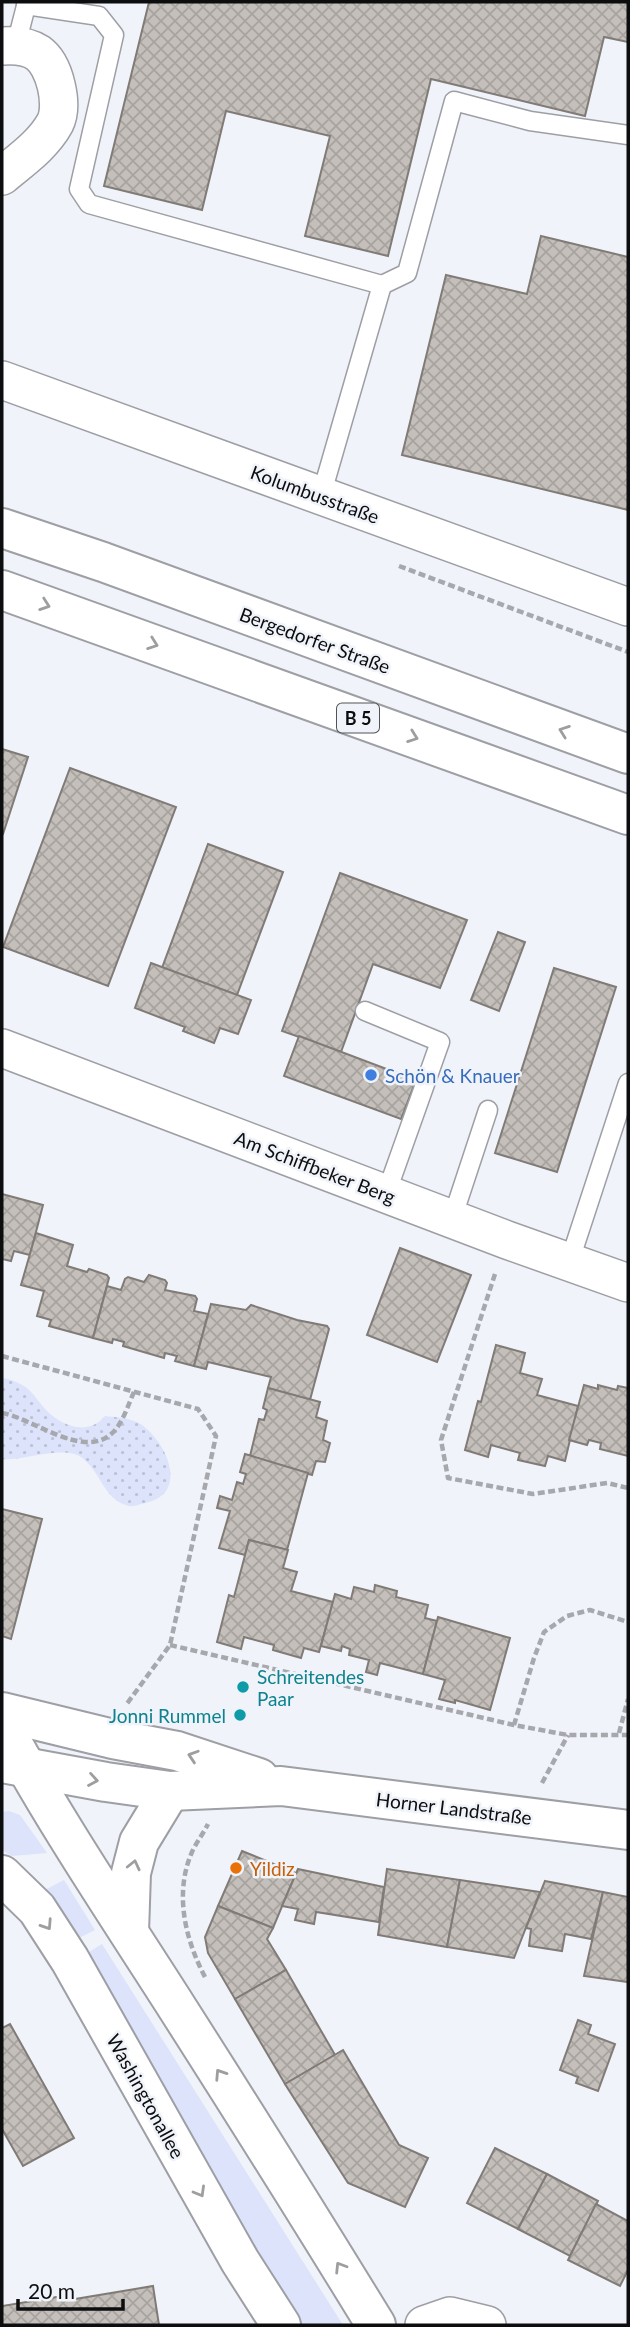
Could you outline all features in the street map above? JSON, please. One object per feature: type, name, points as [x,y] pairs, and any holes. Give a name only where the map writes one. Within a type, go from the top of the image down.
[{"type":"main road","points":[[2,512],[103,562]]},
{"type":"main road","name":"Bergedorfer Straße","points":[[2,528],[103,562],[628,754]]},
{"type":"main road","name":"B 5","points":[[2,590],[628,815]]},
{"type":"main road","name":"Horner Landstraße","points":[[2,1712],[177,1751],[281,1786]]},
{"type":"main road","points":[[2,1724],[10,1770],[129,1933],[376,2325]]},
{"type":"main road","name":"Horner Landstraße","points":[[10,1770],[170,1791],[281,1786],[628,1830]]},
{"type":"main road","points":[[129,1933],[131,1873],[139,1842],[170,1791]]},
{"type":"main road","name":"Washingtonallee","points":[[2,1875],[37,1909],[70,1961],[233,2249],[281,2325]]},
{"type":"street","points":[[2,176],[45,139],[57,119],[59,95],[53,73],[39,54],[9,46]]},
{"type":"street","name":"Kolumbusstraße","points":[[2,380],[628,607]]},
{"type":"street","name":"Am Schiffbeker Berg","points":[[2,1048],[507,1240],[628,1283]]},
{"type":"street","points":[[424,2325],[450,2316],[487,2325]]},
{"type":"lane","points":[[9,46],[26,3],[99,16],[114,35],[79,188],[89,204],[382,285],[407,273],[454,101],[530,121],[628,135]]},
{"type":"lane","points":[[321,496],[382,285]]},
{"type":"lane","points":[[365,1011],[440,1042],[386,1194]]},
{"type":"lane","points":[[569,1263],[628,1083]]},
{"type":"lane","points":[[452,1219],[488,1110]]},
{"type":"path","points":[[507,1240],[441,1440],[448,1478],[533,1494],[607,1483],[628,1488]]},
{"type":"path","points":[[2,1356],[198,1409],[216,1436],[170,1645],[102,1736]]},
{"type":"path","points":[[2,1413],[64,1438],[89,1443],[110,1436],[122,1419],[134,1392]]},
{"type":"path","points":[[514,1725],[544,1632],[567,1616],[590,1610],[628,1622]]},
{"type":"path","points":[[170,1645],[514,1725],[568,1735],[628,1735]]},
{"type":"path","points":[[619,1734],[628,1699]]},
{"type":"path","points":[[523,1817],[568,1735]]},
{"type":"path","points":[[207,1981],[195,1959],[185,1924],[182,1888],[191,1853],[209,1823]]},
{"type":"shaded area","points":[[2,1378],[25,1387],[46,1410],[68,1425],[91,1426],[105,1416],[137,1422],[157,1440],[164,1452],[171,1477],[168,1489],[159,1498],[129,1506],[113,1498],[88,1463],[73,1454],[54,1453],[2,1459]]},
{"type":"shaded area","points":[[9,1811],[20,1815],[47,1853],[12,1856],[2,1850],[2,1812]]},
{"type":"shaded area","points":[[64,1880],[95,1930],[77,1939],[41,1892]]},
{"type":"shaded area","points":[[102,1944],[343,2325],[295,2325],[84,1955]]},
{"type":"building","points":[[149,2],[628,2],[628,42],[604,37],[585,116],[431,79],[388,256],[305,236],[330,136],[226,111],[202,210],[104,186]]},
{"type":"building","points":[[541,236],[628,257],[628,510],[402,455],[446,275],[527,294]]},
{"type":"building","points":[[2,749],[28,757],[3,834],[2,834]]},
{"type":"building","points":[[70,768],[176,807],[108,986],[3,947]]},
{"type":"building","points":[[208,844],[283,872],[237,995],[162,968]]},
{"type":"building","points":[[340,873],[467,920],[440,988],[373,964],[341,1052],[282,1031]]},
{"type":"building","points":[[498,932],[525,942],[499,1011],[471,1000]]},
{"type":"building","points":[[151,963],[251,1000],[238,1034],[220,1028],[214,1043],[183,1031],[185,1027],[135,1008]]},
{"type":"building","points":[[554,968],[616,987],[557,1172],[495,1153]]},
{"type":"building","points":[[299,1036],[416,1080],[401,1119],[284,1076]]},
{"type":"building","points":[[2,1194],[43,1205],[30,1255],[14,1251],[11,1261],[2,1259]]},
{"type":"building","points":[[36,1233],[73,1245],[67,1266],[87,1272],[89,1269],[109,1278],[93,1338],[49,1326],[51,1320],[37,1316],[44,1291],[21,1285]]},
{"type":"building","points":[[400,1248],[471,1275],[437,1362],[367,1335]]},
{"type":"building","points":[[149,1275],[165,1280],[165,1290],[195,1296],[197,1299],[194,1311],[208,1314],[194,1366],[175,1361],[177,1356],[165,1353],[164,1358],[123,1346],[124,1342],[113,1339],[112,1343],[93,1338],[107,1286],[121,1290],[128,1277],[144,1282]]},
{"type":"building","points":[[211,1304],[246,1310],[251,1305],[297,1320],[327,1326],[329,1329],[310,1400],[268,1388],[271,1377],[208,1362],[206,1369],[194,1366]]},
{"type":"building","points":[[496,1345],[525,1353],[520,1373],[542,1379],[537,1395],[578,1406],[565,1461],[548,1456],[545,1466],[518,1460],[520,1453],[491,1445],[488,1457],[465,1450]]},
{"type":"building","points":[[584,1385],[598,1389],[598,1385],[617,1390],[618,1386],[628,1388],[628,1456],[600,1449],[601,1443],[589,1440],[587,1445],[569,1440]]},
{"type":"building","points":[[268,1388],[320,1402],[316,1417],[327,1421],[323,1440],[330,1443],[325,1462],[316,1461],[312,1475],[250,1456],[259,1419],[264,1420],[267,1410],[263,1408]]},
{"type":"building","points":[[245,1454],[308,1473],[287,1550],[249,1540],[245,1555],[219,1548],[230,1511],[217,1508],[220,1496],[232,1500],[237,1482],[243,1484],[246,1474],[240,1472]]},
{"type":"building","points":[[2,1509],[42,1519],[11,1639],[2,1636]]},
{"type":"building","points":[[249,1540],[288,1550],[283,1568],[297,1572],[291,1591],[333,1602],[319,1652],[304,1648],[301,1658],[273,1650],[274,1645],[244,1637],[241,1649],[217,1642],[229,1595],[234,1597]]},
{"type":"building","points":[[375,1585],[397,1591],[396,1597],[428,1605],[425,1618],[437,1621],[423,1674],[380,1663],[377,1675],[366,1672],[369,1660],[349,1655],[350,1649],[342,1646],[341,1651],[321,1646],[335,1594],[351,1599],[354,1587],[374,1592]]},
{"type":"building","points":[[438,1617],[510,1638],[490,1710],[455,1700],[455,1703],[439,1699],[445,1680],[423,1674]]},
{"type":"building","points":[[242,1851],[296,1873],[273,1928],[218,1906]]},
{"type":"building","points":[[298,1869],[384,1887],[379,1922],[316,1912],[314,1924],[295,1920],[298,1909],[282,1906]]},
{"type":"building","points":[[387,1869],[460,1880],[447,1947],[378,1935]]},
{"type":"building","points":[[460,1880],[540,1892],[514,1958],[447,1947]]},
{"type":"building","points":[[545,1881],[603,1892],[591,1939],[565,1934],[562,1951],[529,1946],[531,1929],[526,1928]]},
{"type":"building","points":[[603,1892],[628,1897],[628,1982],[584,1976]]},
{"type":"building","points":[[218,1906],[273,1928],[267,1939],[286,1970],[235,1999],[208,1953],[205,1937]]},
{"type":"building","points":[[286,1970],[335,2055],[285,2084],[235,1999]]},
{"type":"building","points":[[578,2020],[591,2025],[588,2034],[615,2044],[598,2091],[576,2083],[578,2077],[560,2070]]},
{"type":"building","points":[[10,2024],[74,2138],[23,2166],[2,2129],[2,2028]]},
{"type":"building","points":[[343,2050],[399,2145],[428,2158],[405,2207],[348,2183],[285,2084]]},
{"type":"building","points":[[495,2148],[547,2174],[518,2229],[467,2203]]},
{"type":"building","points":[[547,2174],[598,2201],[570,2256],[518,2229]]},
{"type":"building","points":[[596,2204],[628,2221],[628,2270],[620,2286],[568,2260]]},
{"type":"building","points":[[153,2286],[159,2325],[2,2325],[2,2306],[75,2294],[75,2299]]},
{"type":"place","name":"Schön & Knauer","points":[[371,1075]]},
{"type":"place","name":"Schreitendes Paar","points":[[243,1687]]},
{"type":"place","name":"Jonni Rummel","points":[[240,1715]]},
{"type":"place","name":"Yildiz","points":[[236,1868]]}]
